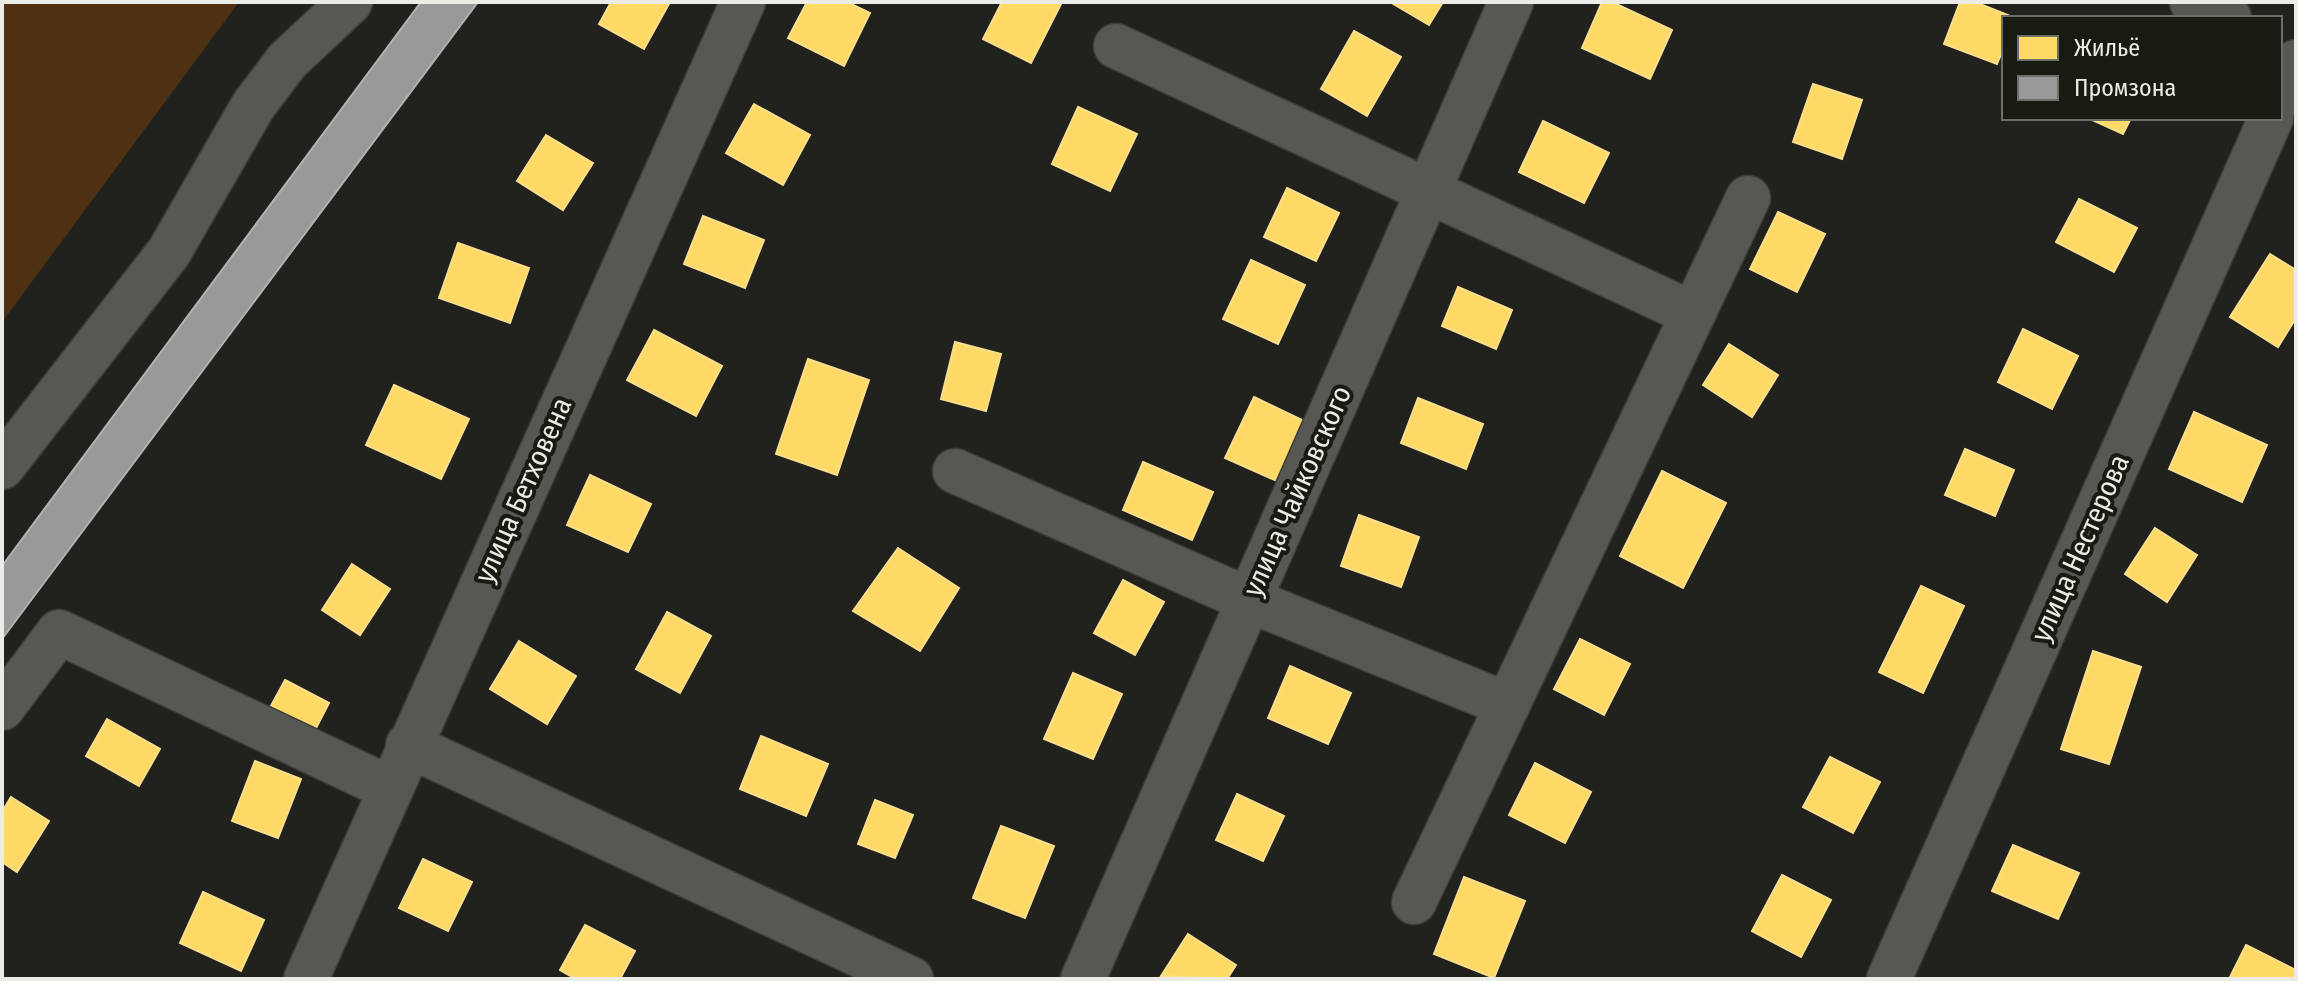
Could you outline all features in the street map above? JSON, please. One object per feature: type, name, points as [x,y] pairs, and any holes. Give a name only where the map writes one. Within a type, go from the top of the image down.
[{"type":"street","points":[[2,467],[169,252],[253,106],[287,61],[350,2]]},
{"type":"street","name":"улица Бетховена","points":[[306,979],[408,745],[743,2]]},
{"type":"street","name":"улица Чайковского","points":[[1083,979],[1511,2]]},
{"type":"street","points":[[2192,2],[2224,16]]},
{"type":"street","points":[[1116,46],[1693,314]]},
{"type":"street","points":[[2282,94],[2296,62]]},
{"type":"street","name":"улица Нестерова","points":[[1889,979],[2270,120]]},
{"type":"street","points":[[1414,902],[1748,198]]},
{"type":"street","points":[[955,471],[1249,600],[1508,705]]},
{"type":"street","points":[[2,708],[59,632],[389,788]]},
{"type":"street","points":[[408,745],[911,979]]},
{"type":"shaded area","points":[[2,2],[239,2],[2,322]]},
{"type":"building: Жильё","points":[[611,2],[670,2],[644,49],[599,24]]},
{"type":"building: Жильё","points":[[807,2],[847,2],[870,13],[844,66],[788,38]]},
{"type":"building: Жильё","points":[[1002,2],[1062,2],[1031,63],[983,39]]},
{"type":"building: Жильё","points":[[1390,2],[1443,2],[1429,25]]},
{"type":"building: Жильё","points":[[1602,2],[1612,2],[1672,30],[1650,79],[1582,48]]},
{"type":"building: Жильё","points":[[1960,2],[1975,2],[2010,16],[2002,16],[2002,52],[1997,64],[1944,44]]},
{"type":"building: Жильё","points":[[1354,31],[1401,57],[1367,116],[1321,89]]},
{"type":"building: Жильё","points":[[1813,84],[1862,100],[1842,159],[1793,142]]},
{"type":"building: Жильё","points":[[754,104],[810,135],[783,185],[726,153]]},
{"type":"building: Жильё","points":[[1078,107],[1137,134],[1110,191],[1052,164]]},
{"type":"building: Жильё","points":[[2092,120],[2130,120],[2123,134]]},
{"type":"building: Жильё","points":[[1543,121],[1609,153],[1584,203],[1519,172]]},
{"type":"building: Жильё","points":[[546,135],[593,163],[563,210],[517,181]]},
{"type":"building: Жильё","points":[[1287,188],[1339,213],[1316,261],[1264,237]]},
{"type":"building: Жильё","points":[[2079,199],[2137,228],[2114,272],[2056,242]]},
{"type":"building: Жильё","points":[[1778,212],[1825,234],[1797,292],[1750,269]]},
{"type":"building: Жильё","points":[[703,216],[764,240],[745,288],[684,264]]},
{"type":"building: Жильё","points":[[458,243],[529,268],[510,323],[439,298]]},
{"type":"building: Жильё","points":[[2270,254],[2296,270],[2296,318],[2278,347],[2230,317]]},
{"type":"building: Жильё","points":[[1251,260],[1305,285],[1278,344],[1223,319]]},
{"type":"building: Жильё","points":[[1458,287],[1512,310],[1496,349],[1442,326]]},
{"type":"building: Жильё","points":[[2023,329],[2078,356],[2052,409],[1998,382]]},
{"type":"building: Жильё","points":[[654,330],[722,366],[696,416],[627,380]]},
{"type":"building: Жильё","points":[[955,342],[1001,354],[986,411],[941,399]]},
{"type":"building: Жильё","points":[[1729,344],[1778,375],[1752,417],[1703,385]]},
{"type":"building: Жильё","points":[[808,359],[869,380],[837,475],[776,454]]},
{"type":"building: Жильё","points":[[394,385],[469,419],[441,479],[366,445]]},
{"type":"building: Жильё","points":[[1254,397],[1304,421],[1277,481],[1225,458]]},
{"type":"building: Жильё","points":[[1418,398],[1483,424],[1466,469],[1401,443]]},
{"type":"building: Жильё","points":[[2194,412],[2267,445],[2242,502],[2169,469]]},
{"type":"building: Жильё","points":[[1965,449],[2014,470],[1995,516],[1945,495]]},
{"type":"building: Жильё","points":[[1143,462],[1213,492],[1192,540],[1123,510]]},
{"type":"building: Жильё","points":[[1662,471],[1726,503],[1683,588],[1620,556]]},
{"type":"building: Жильё","points":[[590,475],[651,504],[628,552],[567,525]]},
{"type":"building: Жильё","points":[[1359,515],[1419,537],[1401,587],[1341,566]]},
{"type":"building: Жильё","points":[[2155,528],[2197,555],[2167,602],[2125,574]]},
{"type":"building: Жильё","points":[[898,548],[959,588],[920,651],[853,611]]},
{"type":"building: Жильё","points":[[352,564],[390,589],[360,635],[322,610]]},
{"type":"building: Жильё","points":[[1123,580],[1164,602],[1135,655],[1094,633]]},
{"type":"building: Жильё","points":[[1921,586],[1964,606],[1923,693],[1879,672]]},
{"type":"building: Жильё","points":[[667,612],[711,636],[680,693],[636,669]]},
{"type":"building: Жильё","points":[[1580,639],[1630,664],[1604,715],[1554,689]]},
{"type":"building: Жильё","points":[[519,641],[576,676],[547,724],[490,689]]},
{"type":"building: Жильё","points":[[2093,651],[2141,667],[2109,764],[2061,749]]},
{"type":"building: Жильё","points":[[1290,666],[1351,693],[1328,744],[1268,718]]},
{"type":"building: Жильё","points":[[1073,673],[1122,694],[1093,759],[1044,739]]},
{"type":"building: Жильё","points":[[285,680],[329,703],[311,738],[266,715]]},
{"type":"building: Жильё","points":[[107,719],[160,749],[139,786],[86,756]]},
{"type":"building: Жильё","points":[[761,736],[828,764],[806,816],[740,789]]},
{"type":"building: Жильё","points":[[1830,757],[1880,782],[1853,833],[1803,807]]},
{"type":"building: Жильё","points":[[255,761],[301,779],[278,838],[232,821]]},
{"type":"building: Жильё","points":[[1535,763],[1591,792],[1565,843],[1509,815]]},
{"type":"building: Жильё","points":[[1237,794],[1284,816],[1263,861],[1216,840]]},
{"type":"building: Жильё","points":[[11,797],[49,821],[17,872],[2,862],[2,812]]},
{"type":"building: Жильё","points":[[875,800],[913,815],[895,858],[858,844]]},
{"type":"building: Жильё","points":[[1001,826],[1054,846],[1025,918],[973,898]]},
{"type":"building: Жильё","points":[[2013,845],[2079,873],[2058,919],[1992,891]]},
{"type":"building: Жильё","points":[[423,859],[472,882],[448,931],[399,908]]},
{"type":"building: Жильё","points":[[1782,875],[1831,900],[1801,957],[1752,931]]},
{"type":"building: Жильё","points":[[1464,877],[1525,901],[1494,978],[1434,954]]},
{"type":"building: Жильё","points":[[203,892],[264,920],[241,971],[180,943]]},
{"type":"building: Жильё","points":[[585,925],[635,951],[620,979],[576,979],[560,970]]},
{"type":"building: Жильё","points":[[1188,934],[1236,965],[1227,979],[1161,976]]},
{"type":"building: Жильё","points":[[2246,945],[2296,970],[2296,979],[2229,979]]},
{"type":"building: Промзона","points":[[421,2],[478,2],[2,639],[2,566]]}]
